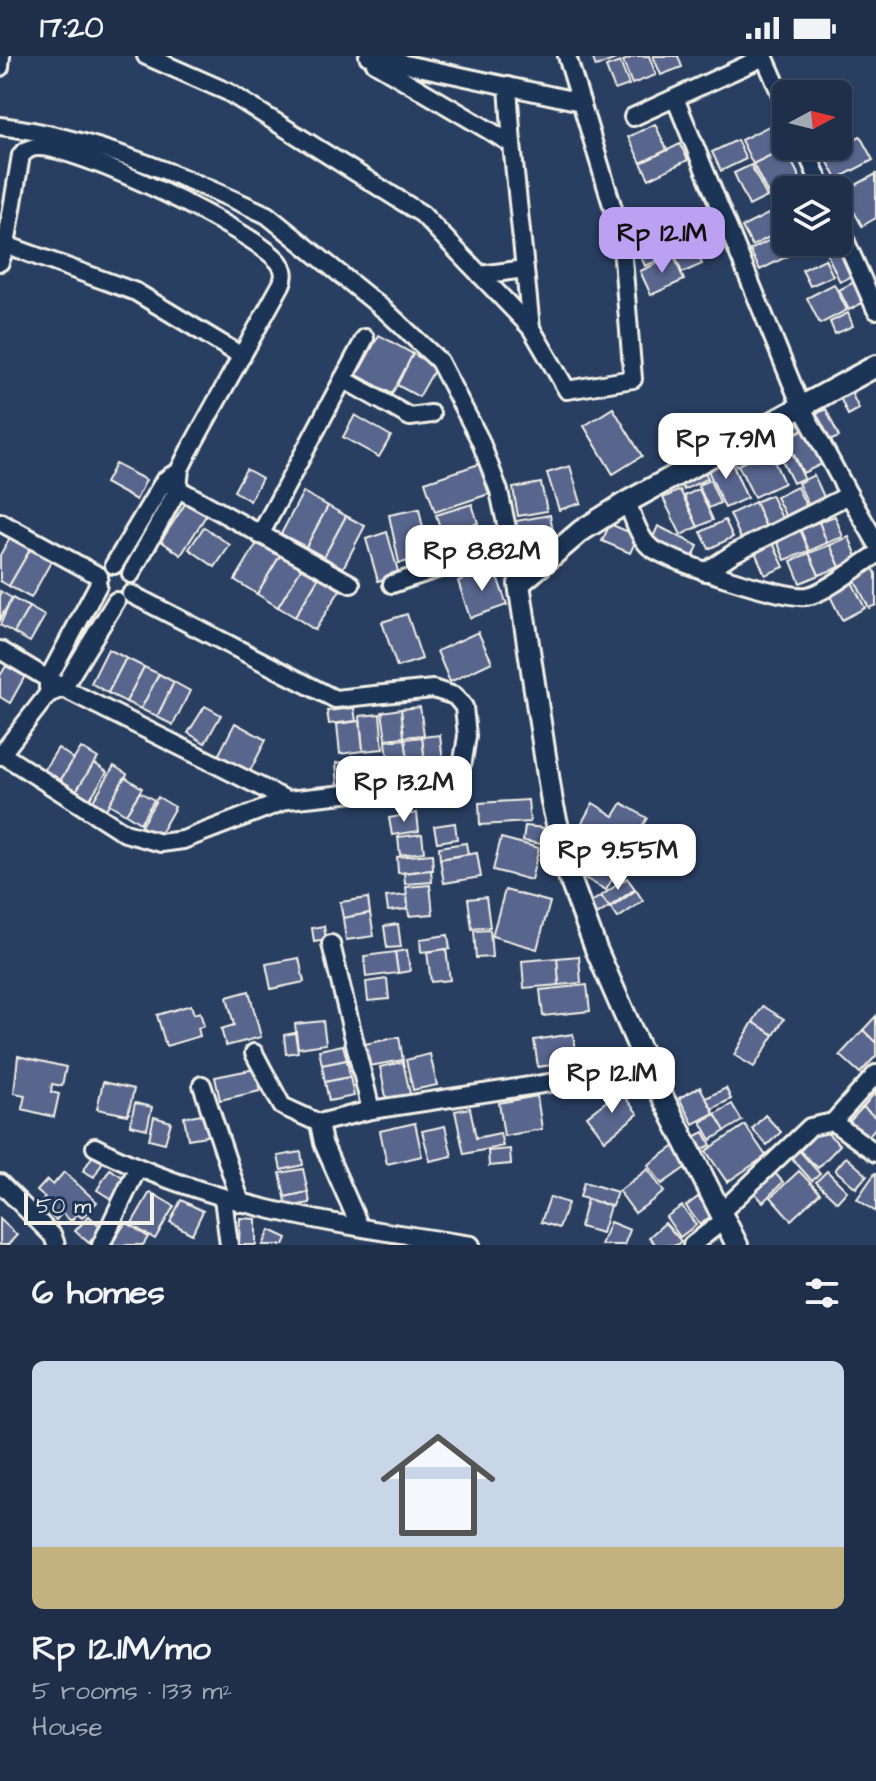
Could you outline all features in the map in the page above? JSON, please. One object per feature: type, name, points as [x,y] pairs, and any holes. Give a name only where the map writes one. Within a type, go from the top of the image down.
[{"type":"street","points":[[0,67],[1,56]]},
{"type":"street","points":[[146,56],[228,92],[422,214],[531,328],[567,390],[633,379],[621,235],[567,56]]},
{"type":"street","points":[[366,56],[581,102]]},
{"type":"street","points":[[366,56],[512,144]]},
{"type":"street","points":[[633,117],[764,57],[774,80]]},
{"type":"street","points":[[508,86],[531,328]]},
{"type":"street","points":[[675,98],[801,406],[876,542]]},
{"type":"street","points":[[0,126],[36,131],[121,156],[267,215],[387,312],[439,361],[480,440],[499,491],[519,584],[552,802],[569,876],[596,949],[648,1068],[737,1245]]},
{"type":"street","points":[[0,262],[6,245],[21,155],[30,148],[59,151],[199,207],[246,236],[279,262],[284,272],[281,285],[171,485],[131,574],[134,588],[123,598],[0,755],[125,833],[161,843],[183,840],[287,800],[455,780],[463,761],[467,736],[464,707],[455,696],[433,689],[335,699],[123,598],[105,598],[99,581],[0,522]]},
{"type":"street","points":[[6,245],[136,292],[242,356]]},
{"type":"street","points":[[852,256],[876,310]]},
{"type":"street","points":[[480,275],[525,269]]},
{"type":"street","points":[[260,535],[365,338]]},
{"type":"street","points":[[519,584],[581,531],[627,502],[876,366]]},
{"type":"street","points":[[343,379],[410,417],[431,414]]},
{"type":"street","points":[[171,485],[351,584]]},
{"type":"street","points":[[53,687],[99,581],[171,485]]},
{"type":"street","points":[[705,572],[734,553],[849,495]]},
{"type":"street","points":[[627,502],[648,545],[705,572],[806,597],[876,555]]},
{"type":"street","points":[[392,584],[511,544]]},
{"type":"street","points":[[114,565],[131,574]]},
{"type":"street","points":[[0,650],[53,687],[287,800]]},
{"type":"street","points":[[331,944],[371,1110]]},
{"type":"street","points":[[254,1053],[282,1106],[319,1123],[371,1110],[648,1068]]},
{"type":"street","points":[[692,1245],[810,1127],[833,1122],[876,1074]]},
{"type":"street","points":[[202,1085],[241,1203]]},
{"type":"street","points":[[833,1122],[876,1153]]},
{"type":"street","points":[[319,1123],[323,1143],[359,1225]]},
{"type":"street","points":[[95,1147],[137,1169],[241,1203],[432,1242],[471,1245]]},
{"type":"street","points":[[101,1245],[137,1169]]},
{"type":"street","points":[[0,1183],[53,1236],[56,1245]]},
{"type":"street","points":[[223,1198],[229,1245]]},
{"type":"building","points":[[592,56],[615,56],[616,59],[596,67]]},
{"type":"building","points":[[635,56],[649,56],[656,75],[632,84],[623,61]]},
{"type":"building","points":[[653,56],[678,56],[682,67],[661,75]]},
{"type":"building","points":[[620,62],[629,85],[615,90],[606,67]]},
{"type":"building","points":[[655,124],[667,150],[641,163],[628,137]]},
{"type":"building","points":[[772,124],[772,154],[753,164],[741,140]]},
{"type":"building","points":[[860,136],[873,160],[843,176],[835,176],[827,160],[852,160],[852,140]]},
{"type":"building","points":[[737,140],[746,159],[721,171],[712,152]]},
{"type":"building","points":[[680,144],[688,160],[649,179],[641,163]]},
{"type":"building","points":[[772,154],[772,160],[791,160],[799,176],[772,176],[770,198],[753,164]]},
{"type":"building","points":[[751,165],[767,197],[749,206],[734,173]]},
{"type":"building","points":[[876,174],[876,218],[862,226],[852,208],[852,187]]},
{"type":"building","points":[[772,212],[772,236],[752,246],[742,227]]},
{"type":"building","points":[[685,224],[702,264],[682,273],[665,232]]},
{"type":"building","points":[[665,232],[674,254],[645,266],[636,245]]},
{"type":"building","points":[[772,239],[772,256],[788,256],[760,270],[750,250]]},
{"type":"building","points":[[674,256],[684,280],[651,295],[640,271]]},
{"type":"building","points":[[828,256],[848,256],[857,274],[840,282]]},
{"type":"building","points":[[825,259],[833,276],[810,286],[802,270]]},
{"type":"building","points":[[854,282],[864,302],[849,310],[839,290]]},
{"type":"building","points":[[834,284],[847,310],[820,324],[807,298]]},
{"type":"building","points":[[848,313],[853,326],[835,334],[830,322]]},
{"type":"building","points":[[379,335],[413,354],[392,394],[357,375]]},
{"type":"building","points":[[413,354],[436,367],[419,397],[397,385]]},
{"type":"building","points":[[849,388],[859,409],[848,415],[838,393]]},
{"type":"building","points":[[613,408],[642,456],[613,474],[584,426]]},
{"type":"building","points":[[826,409],[839,437],[822,444],[810,417]]},
{"type":"building","points":[[355,415],[391,436],[379,457],[343,437]]},
{"type":"building","points":[[802,418],[807,427],[777,442],[772,433]]},
{"type":"building","points":[[805,429],[822,464],[803,473],[786,438]]},
{"type":"building","points":[[763,437],[769,450],[736,466],[730,453]]},
{"type":"building","points":[[788,445],[804,478],[793,483],[777,450]]},
{"type":"building","points":[[769,450],[784,483],[754,497],[738,465]]},
{"type":"building","points":[[728,454],[747,498],[725,508],[705,464]]},
{"type":"building","points":[[115,464],[146,480],[136,500],[105,483]]},
{"type":"building","points":[[479,464],[489,494],[435,512],[425,482]]},
{"type":"building","points":[[570,466],[581,503],[559,510],[547,473]]},
{"type":"building","points":[[703,468],[708,478],[684,490],[679,480]]},
{"type":"building","points":[[246,469],[262,478],[250,501],[234,491]]},
{"type":"building","points":[[814,475],[825,499],[809,506],[798,483]]},
{"type":"building","points":[[710,480],[720,503],[709,508],[698,485]]},
{"type":"building","points":[[541,483],[547,511],[518,516],[513,488]]},
{"type":"building","points":[[797,487],[809,511],[788,521],[776,497]]},
{"type":"building","points":[[699,489],[713,520],[698,527],[684,496]]},
{"type":"building","points":[[680,490],[698,527],[681,535],[663,498]]},
{"type":"building","points":[[303,492],[328,506],[306,547],[281,534]]},
{"type":"building","points":[[771,495],[784,522],[767,530],[755,502]]},
{"type":"building","points":[[187,501],[207,514],[181,555],[161,541]]},
{"type":"building","points":[[755,502],[767,530],[742,541],[730,514]]},
{"type":"building","points":[[472,504],[478,523],[442,534],[436,515]]},
{"type":"building","points":[[328,506],[346,516],[324,557],[306,547]]},
{"type":"building","points":[[419,509],[429,557],[399,563],[389,515]]},
{"type":"building","points":[[550,515],[554,537],[520,543],[516,521]]},
{"type":"building","points":[[346,516],[365,526],[343,568],[324,557]]},
{"type":"building","points":[[835,516],[843,537],[827,543],[819,522]]},
{"type":"building","points":[[725,520],[733,537],[709,549],[701,532]]},
{"type":"building","points":[[819,522],[827,543],[809,551],[800,529]]},
{"type":"building","points":[[610,524],[638,536],[630,553],[602,541]]},
{"type":"building","points":[[658,526],[698,546],[690,564],[650,544]]},
{"type":"building","points":[[204,527],[230,545],[215,567],[189,549]]},
{"type":"building","points":[[800,529],[809,551],[785,560],[776,539]]},
{"type":"building","points":[[387,532],[399,575],[378,581],[366,539]]},
{"type":"building","points":[[11,536],[31,548],[9,586],[0,581],[0,555]]},
{"type":"building","points":[[462,537],[468,556],[437,565],[431,547]]},
{"type":"building","points":[[849,537],[858,559],[840,567],[830,545]]},
{"type":"building","points":[[259,540],[281,554],[257,594],[235,580]]},
{"type":"building","points":[[773,543],[784,567],[765,575],[755,552]]},
{"type":"building","points":[[830,545],[840,567],[819,575],[809,553]]},
{"type":"building","points":[[31,548],[52,560],[31,598],[9,586]]},
{"type":"building","points":[[809,553],[819,575],[800,583],[791,561]]},
{"type":"building","points":[[281,554],[302,567],[278,607],[257,594]]},
{"type":"building","points":[[872,565],[876,574],[876,605],[869,608],[852,575]]},
{"type":"building","points":[[302,567],[319,577],[295,617],[278,607]]},
{"type":"building","points":[[494,568],[507,605],[470,618],[458,581]]},
{"type":"building","points":[[849,576],[865,608],[842,620],[826,588]]},
{"type":"building","points":[[319,577],[340,590],[315,630],[295,617]]},
{"type":"building","points":[[0,591],[12,598],[0,619]]},
{"type":"building","points":[[12,598],[29,607],[14,633],[0,625]]},
{"type":"building","points":[[29,607],[45,616],[30,642],[14,633]]},
{"type":"building","points":[[407,614],[422,659],[397,667],[382,622]]},
{"type":"building","points":[[478,632],[492,662],[450,682],[437,651]]},
{"type":"building","points":[[108,649],[126,658],[108,693],[91,683]]},
{"type":"building","points":[[126,658],[144,667],[126,702],[108,693]]},
{"type":"building","points":[[6,666],[25,676],[10,703],[0,697],[0,676]]},
{"type":"building","points":[[144,667],[159,674],[141,709],[126,702]]},
{"type":"building","points":[[159,674],[174,682],[157,717],[141,709]]},
{"type":"building","points":[[174,682],[190,691],[173,725],[157,717]]},
{"type":"building","points":[[205,706],[221,715],[205,743],[188,733]]},
{"type":"building","points":[[420,707],[424,735],[404,737],[401,709]]},
{"type":"building","points":[[354,708],[356,721],[329,724],[327,711]]},
{"type":"building","points":[[401,709],[404,737],[386,739],[382,712]]},
{"type":"building","points":[[380,714],[383,749],[363,751],[360,716]]},
{"type":"building","points":[[360,721],[363,751],[340,754],[337,724]]},
{"type":"building","points":[[235,723],[266,740],[249,773],[218,756]]},
{"type":"building","points":[[440,735],[444,771],[426,773],[422,737]]},
{"type":"building","points":[[422,737],[426,773],[410,775],[405,739]]},
{"type":"building","points":[[405,739],[410,775],[390,777],[386,741]]},
{"type":"building","points":[[58,748],[74,759],[60,781],[44,770]]},
{"type":"building","points":[[81,748],[98,758],[76,791],[60,781]]},
{"type":"building","points":[[370,759],[372,782],[338,786],[336,763]]},
{"type":"building","points":[[94,763],[107,772],[89,800],[76,791]]},
{"type":"building","points":[[114,766],[127,774],[106,809],[93,801]]},
{"type":"building","points":[[125,777],[142,788],[126,814],[109,804]]},
{"type":"building","points":[[140,792],[154,800],[140,823],[126,814]]},
{"type":"building","points":[[158,797],[175,807],[158,837],[141,826]]},
{"type":"building","points":[[528,800],[530,822],[480,825],[479,803]]},
{"type":"building","points":[[593,803],[614,816],[622,803],[647,818],[626,853],[580,826]]},
{"type":"building","points":[[417,813],[419,831],[392,835],[389,818]]},
{"type":"building","points":[[455,823],[457,839],[437,842],[434,826]]},
{"type":"building","points":[[525,826],[544,828],[542,844],[523,841]]},
{"type":"building","points":[[422,834],[424,852],[400,855],[398,837]]},
{"type":"building","points":[[501,838],[539,848],[531,880],[493,870]]},
{"type":"building","points":[[466,843],[468,854],[440,859],[439,847]]},
{"type":"building","points":[[585,850],[618,869],[606,890],[572,871]]},
{"type":"building","points":[[477,853],[481,877],[444,883],[440,859]]},
{"type":"building","points":[[432,854],[433,870],[398,873],[397,857]]},
{"type":"building","points":[[431,870],[432,882],[405,884],[404,873]]},
{"type":"building","points":[[627,878],[635,889],[609,907],[601,896]]},
{"type":"building","points":[[430,885],[433,914],[409,916],[406,887]]},
{"type":"building","points":[[505,890],[550,902],[537,949],[492,936]]},
{"type":"building","points":[[636,890],[643,901],[618,918],[611,908]]},
{"type":"building","points":[[407,895],[408,909],[388,911],[386,897]]},
{"type":"building","points":[[601,896],[609,907],[594,917],[586,905]]},
{"type":"building","points":[[486,897],[490,927],[472,929],[468,899]]},
{"type":"building","points":[[368,898],[370,913],[343,918],[340,902]]},
{"type":"building","points":[[370,913],[374,936],[346,940],[343,918]]},
{"type":"building","points":[[398,924],[401,947],[387,948],[384,926]]},
{"type":"building","points":[[324,926],[326,940],[314,942],[312,928]]},
{"type":"building","points":[[490,930],[492,957],[476,958],[474,931]]},
{"type":"building","points":[[448,935],[450,949],[421,952],[420,939]]},
{"type":"building","points":[[446,949],[450,980],[431,982],[427,952]]},
{"type":"building","points":[[407,950],[410,971],[398,973],[395,952]]},
{"type":"building","points":[[395,952],[398,973],[366,977],[364,956]]},
{"type":"building","points":[[579,956],[581,983],[559,985],[557,958]]},
{"type":"building","points":[[299,958],[304,982],[271,989],[266,964]]},
{"type":"building","points":[[557,958],[559,985],[524,988],[522,961]]},
{"type":"building","points":[[387,979],[389,999],[368,1001],[366,982]]},
{"type":"building","points":[[587,985],[590,1011],[543,1016],[540,990]]},
{"type":"building","points":[[249,991],[261,1037],[226,1046],[221,1029],[234,1025],[227,997]]},
{"type":"building","points":[[191,1005],[194,1014],[200,1012],[204,1026],[198,1028],[200,1036],[166,1046],[157,1015]]},
{"type":"building","points":[[763,1006],[784,1019],[774,1035],[753,1022]]},
{"type":"building","points":[[876,1016],[876,1043],[863,1030]]},
{"type":"building","points":[[323,1021],[326,1044],[298,1048],[295,1024]]},
{"type":"building","points":[[753,1022],[774,1035],[754,1067],[734,1055]]},
{"type":"building","points":[[863,1030],[876,1043],[876,1056],[860,1073],[840,1055]]},
{"type":"building","points":[[295,1033],[298,1052],[286,1054],[284,1035]]},
{"type":"building","points":[[573,1034],[577,1061],[538,1067],[534,1040]]},
{"type":"building","points":[[399,1037],[403,1060],[369,1066],[365,1044]]},
{"type":"building","points":[[343,1045],[347,1060],[322,1065],[319,1050]]},
{"type":"building","points":[[430,1054],[437,1085],[413,1090],[406,1060]]},
{"type":"building","points":[[18,1056],[66,1067],[62,1086],[52,1084],[51,1092],[59,1094],[54,1117],[22,1109],[25,1095],[14,1093]]},
{"type":"building","points":[[347,1060],[350,1077],[325,1082],[322,1065]]},
{"type":"building","points":[[403,1062],[411,1098],[387,1102],[380,1067]]},
{"type":"building","points":[[255,1069],[260,1091],[220,1100],[215,1077]]},
{"type":"building","points":[[350,1077],[354,1096],[329,1101],[325,1082]]},
{"type":"building","points":[[103,1082],[134,1089],[128,1115],[97,1109]]},
{"type":"building","points":[[700,1087],[714,1113],[693,1124],[679,1098]]},
{"type":"building","points":[[726,1088],[731,1099],[712,1109],[706,1098]]},
{"type":"building","points":[[620,1091],[638,1114],[605,1140],[587,1116]]},
{"type":"building","points":[[876,1091],[876,1118],[863,1107]]},
{"type":"building","points":[[537,1096],[542,1129],[504,1136],[499,1103]]},
{"type":"building","points":[[135,1103],[152,1107],[147,1129],[130,1125]]},
{"type":"building","points":[[732,1104],[742,1121],[725,1131],[715,1114]]},
{"type":"building","points":[[863,1107],[876,1118],[876,1127],[867,1138],[849,1122]]},
{"type":"building","points":[[470,1108],[476,1138],[500,1133],[503,1146],[464,1154],[455,1111]]},
{"type":"building","points":[[208,1113],[212,1135],[188,1139],[184,1117]]},
{"type":"building","points":[[715,1114],[725,1131],[711,1140],[701,1122]]},
{"type":"building","points":[[765,1115],[781,1132],[767,1145],[752,1129]]},
{"type":"building","points":[[154,1117],[171,1122],[165,1143],[149,1139]]},
{"type":"building","points":[[415,1123],[422,1156],[387,1164],[380,1131]]},
{"type":"building","points":[[745,1125],[766,1156],[727,1182],[706,1151]]},
{"type":"building","points":[[445,1126],[452,1156],[430,1161],[422,1131]]},
{"type":"building","points":[[822,1128],[840,1145],[818,1168],[800,1151]]},
{"type":"building","points":[[704,1132],[711,1145],[701,1150],[694,1137]]},
{"type":"building","points":[[675,1146],[689,1165],[662,1184],[648,1165]]},
{"type":"building","points":[[797,1148],[820,1174],[812,1181],[789,1155]]},
{"type":"building","points":[[510,1149],[511,1164],[489,1166],[488,1151]]},
{"type":"building","points":[[301,1152],[303,1165],[281,1170],[278,1156]]},
{"type":"building","points":[[93,1155],[103,1161],[94,1177],[83,1171]]},
{"type":"building","points":[[846,1157],[867,1175],[856,1188],[835,1170]]},
{"type":"building","points":[[110,1169],[129,1181],[116,1202],[97,1190]]},
{"type":"building","points":[[303,1169],[308,1192],[285,1197],[280,1173]]},
{"type":"building","points":[[648,1169],[664,1192],[635,1213],[619,1191]]},
{"type":"building","points":[[799,1171],[820,1193],[791,1220],[771,1197]]},
{"type":"building","points":[[827,1171],[847,1191],[837,1202],[816,1182]]},
{"type":"building","points":[[64,1172],[97,1202],[82,1218],[77,1214],[71,1221],[62,1213],[56,1220],[39,1205],[45,1198],[37,1191],[47,1180],[53,1185]]},
{"type":"building","points":[[774,1172],[783,1182],[763,1202],[753,1191]]},
{"type":"building","points":[[876,1173],[876,1212],[857,1199]]},
{"type":"building","points":[[584,1182],[617,1192],[612,1206],[580,1197]]},
{"type":"building","points":[[150,1192],[174,1206],[155,1239],[131,1225]]},
{"type":"building","points":[[308,1192],[310,1203],[287,1207],[285,1197]]},
{"type":"building","points":[[550,1197],[568,1203],[559,1228],[541,1222]]},
{"type":"building","points":[[698,1197],[712,1215],[700,1225],[686,1206]]},
{"type":"building","points":[[587,1199],[610,1206],[602,1233],[580,1227]]},
{"type":"building","points":[[181,1200],[203,1211],[192,1234],[170,1222]]},
{"type":"building","points":[[682,1206],[696,1225],[680,1237],[666,1217]]},
{"type":"building","points":[[89,1216],[102,1228],[89,1243],[75,1231]]},
{"type":"building","points":[[240,1218],[256,1219],[256,1245],[239,1245]]},
{"type":"building","points":[[0,1219],[17,1235],[8,1245],[0,1245]]},
{"type":"building","points":[[126,1222],[148,1237],[143,1245],[111,1245]]},
{"type":"building","points":[[610,1222],[630,1230],[624,1245],[601,1245]]},
{"type":"building","points":[[665,1223],[681,1241],[677,1245],[656,1245],[649,1237]]},
{"type":"building","points":[[270,1230],[287,1238],[284,1245],[263,1245]]}]
